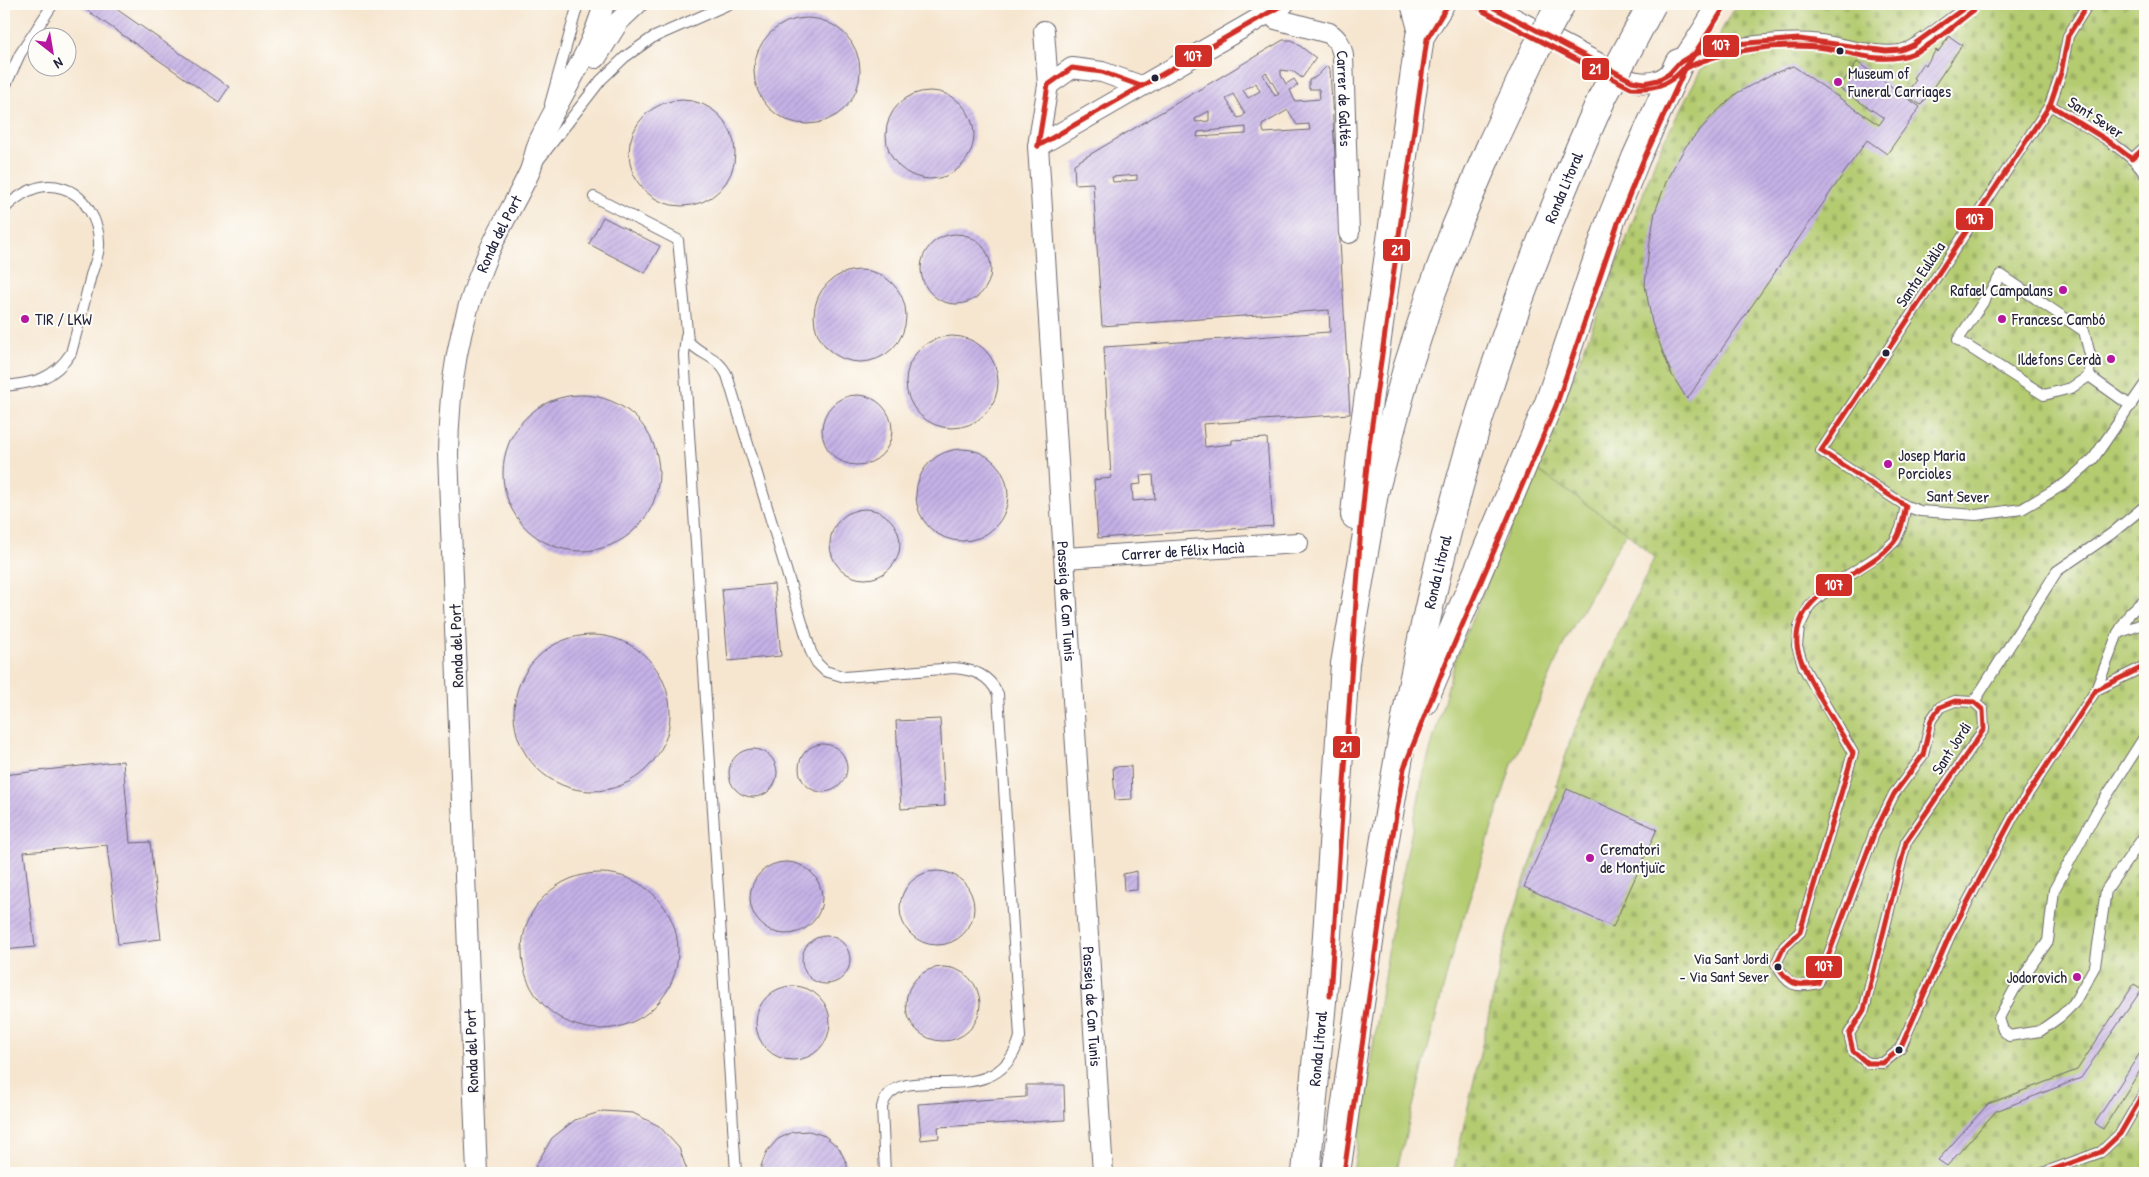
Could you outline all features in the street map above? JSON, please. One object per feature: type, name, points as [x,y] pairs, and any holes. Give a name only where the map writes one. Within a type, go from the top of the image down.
[{"type":"highway","points":[[1345,664],[1354,525],[1362,444],[1420,36],[1440,4]]},
{"type":"highway","name":"Ronda Litoral","points":[[1306,1173],[1324,980],[1345,664],[1374,493],[1407,369],[1456,227],[1492,143],[1535,51],[1561,4]]},
{"type":"highway","name":"Ronda Litoral","points":[[1336,1173],[1379,875],[1397,766],[1428,617],[1456,502],[1482,407],[1539,242],[1602,98],[1652,4]]},
{"type":"highway","points":[[1397,766],[1436,667],[1549,403],[1611,220],[1636,158],[1680,63]]},
{"type":"street","points":[[546,141],[590,44],[604,4]]},
{"type":"street","points":[[546,141],[610,34],[619,21],[637,4]]},
{"type":"street","points":[[1411,4],[1420,36]]},
{"type":"street","points":[[1487,4],[1632,82],[1644,83],[1658,80],[1669,74],[1680,63],[1718,4]]},
{"type":"street","points":[[1515,4],[1578,52]]},
{"type":"street","points":[[1038,146],[1278,7]]},
{"type":"street","name":"Carrer de Galtés","points":[[1278,7],[1276,19],[1329,33],[1336,38],[1341,46],[1343,56],[1349,233]]},
{"type":"street","name":"Passeig de Can Tunis","points":[[1044,31],[1048,85],[1038,146],[1103,1173]]},
{"type":"street","points":[[1048,85],[1072,68],[1102,72],[1141,86]]},
{"type":"street","name":"Ronda del Port","points":[[477,1173],[448,454],[449,416],[457,348],[474,288],[500,228],[546,141]]},
{"type":"street","name":"Carrer de Félix Macià","points":[[1065,558],[1298,543]]},
{"type":"lane","points":[[4,89],[20,54],[53,4]]},
{"type":"lane","points":[[546,141],[578,4]]},
{"type":"lane","points":[[546,141],[624,57],[652,38],[729,4]]},
{"type":"lane","points":[[1680,63],[1692,55],[1723,45],[1799,39],[1886,51],[1901,50],[1912,45],[1970,4]]},
{"type":"lane","name":"Santa Eulàlia","points":[[1821,451],[2050,105],[2061,73],[2068,36],[2088,4]]},
{"type":"lane","name":"Sant Sever","points":[[2050,105],[2110,142],[2139,164],[2145,175]]},
{"type":"lane","points":[[2132,159],[2145,147]]},
{"type":"lane","points":[[4,209],[28,190],[46,186],[62,188],[76,195],[87,207],[96,223],[99,246],[71,353],[64,364],[41,380],[30,384],[4,386]]},
{"type":"lane","points":[[594,197],[678,240],[686,334],[684,355],[736,1173]]},
{"type":"lane","points":[[2001,275],[2084,331],[2090,355],[2089,376],[2071,388],[2044,395],[1958,340],[2001,275]]},
{"type":"lane","points":[[686,334],[688,341],[693,347],[714,358],[727,375],[811,652],[817,663],[825,671],[845,677],[954,668],[967,669],[979,672],[993,684],[998,694],[1011,872],[1020,1038],[1014,1053],[1004,1067],[994,1075],[983,1080],[904,1085],[889,1091],[884,1098],[882,1107],[885,1173]]},
{"type":"lane","points":[[2089,376],[2131,406]]},
{"type":"lane","name":"Sant Sever","points":[[1821,451],[1906,506],[1920,511],[1976,515],[2022,508],[2066,483],[2093,459],[2145,384]]},
{"type":"lane","name":"Sant Jordi","points":[[1906,506],[1901,528],[1895,541],[1881,554],[1832,584],[1810,605],[1799,627],[1797,646],[1804,668],[1853,752],[1800,932],[1784,947],[1776,964],[1784,979],[1800,987],[1818,983],[1874,834],[1894,794],[1923,755],[1931,720],[1940,707],[1955,701],[1974,702],[1983,710],[1984,729],[1906,842],[1864,1010],[1849,1034],[1853,1051],[1867,1064],[1883,1063],[1900,1049],[1950,935],[2014,815],[2096,690],[2118,633],[2130,613],[2145,599]]},
{"type":"lane","points":[[1974,702],[2057,572],[2111,534],[2145,506]]},
{"type":"lane","points":[[2118,633],[2145,624]]},
{"type":"lane","points":[[2096,690],[2145,666]]},
{"type":"lane","points":[[2145,736],[2097,811],[2054,890],[2048,941],[2014,990],[1999,1018],[2003,1030],[2009,1036],[2040,1031],[2054,1022],[2074,1003],[2095,966],[2106,890],[2145,835]]},
{"type":"lane","points":[[2043,1173],[2101,1152],[2120,1134],[2145,1091]]},
{"type":"green space","points":[[1738,4],[2145,4],[2145,1173],[1453,1173],[1507,935],[1522,887],[1559,787],[1556,786],[1572,735],[1654,558],[1626,532],[1536,469],[1611,281],[1660,148],[1727,20]]},
{"type":"green space","points":[[1536,469],[1626,532],[1566,639],[1511,767],[1451,958],[1396,1173],[1353,1173],[1393,921],[1424,772],[1456,658]]},
{"type":"building","points":[[78,4],[109,4],[229,87],[219,102]]},
{"type":"building","points":[[807,18],[827,22],[844,34],[856,51],[860,71],[856,91],[844,108],[827,120],[807,124],[787,120],[770,108],[758,91],[754,71],[758,51],[770,34],[787,22]]},
{"type":"building","points":[[1949,36],[1962,45],[1921,105],[1905,95],[1916,80],[1913,78],[1923,63],[1926,65]]},
{"type":"building","points":[[1283,40],[1292,40],[1316,58],[1302,78],[1294,72],[1281,70],[1281,75],[1286,84],[1294,79],[1298,85],[1290,90],[1295,101],[1320,99],[1319,89],[1309,89],[1309,80],[1316,77],[1327,66],[1330,69],[1350,414],[1203,424],[1205,447],[1232,444],[1232,440],[1267,438],[1273,526],[1098,538],[1094,480],[1111,478],[1104,347],[1330,332],[1329,310],[1102,326],[1093,183],[1075,184],[1074,164]],"holes":[[[1266,72],[1279,94],[1275,96],[1263,75]],[[1256,83],[1260,91],[1248,98],[1243,90]],[[1233,94],[1245,114],[1238,118],[1226,99]],[[1288,110],[1297,125],[1309,124],[1310,130],[1264,133],[1262,125]],[[1209,111],[1209,121],[1196,122],[1195,119]],[[1246,127],[1246,134],[1197,137],[1198,132]],[[1137,175],[1137,180],[1113,182],[1112,177]],[[1153,475],[1155,499],[1133,501],[1132,485],[1141,484],[1140,476]]]},
{"type":"building","points":[[1857,62],[1920,107],[1887,154],[1867,140],[1687,399],[1672,375],[1652,323],[1645,285],[1655,212],[1668,177],[1686,146],[1713,115],[1737,93],[1770,75],[1793,66],[1879,125],[1884,118],[1839,88]]},
{"type":"building","points":[[930,91],[947,95],[961,104],[970,118],[974,135],[970,152],[961,166],[947,175],[930,179],[913,175],[899,166],[890,152],[886,135],[890,118],[899,104],[913,95]]},
{"type":"building","points":[[682,100],[702,104],[719,116],[731,133],[735,153],[731,173],[719,190],[702,202],[682,206],[662,202],[645,190],[633,173],[629,153],[633,133],[645,116],[662,104]]},
{"type":"building","points":[[603,217],[660,246],[645,273],[589,244]]},
{"type":"building","points":[[956,234],[975,240],[985,250],[991,269],[985,288],[975,298],[956,304],[937,298],[927,288],[921,269],[927,250],[937,240]]},
{"type":"building","points":[[860,270],[878,273],[893,283],[903,298],[906,316],[903,334],[893,349],[878,359],[860,362],[842,359],[827,349],[817,334],[814,316],[817,298],[827,283],[842,273]]},
{"type":"building","points":[[952,336],[970,339],[985,349],[995,364],[998,382],[995,400],[985,415],[970,425],[952,428],[934,425],[919,415],[909,400],[906,382],[909,364],[919,349],[934,339]]},
{"type":"building","points":[[573,395],[589,395],[604,398],[618,404],[641,423],[650,436],[656,450],[659,473],[658,488],[650,510],[631,533],[618,542],[604,548],[589,551],[573,551],[558,548],[544,542],[521,523],[512,510],[506,496],[503,481],[503,465],[506,450],[512,436],[531,413],[544,404],[558,398]]},
{"type":"building","points":[[857,395],[870,398],[882,405],[889,417],[892,430],[889,443],[882,455],[870,462],[857,465],[844,462],[832,455],[825,443],[822,430],[825,417],[832,405],[844,398]]},
{"type":"building","points":[[962,449],[980,452],[995,462],[1005,477],[1008,495],[1005,513],[995,528],[980,538],[962,541],[944,538],[929,528],[919,513],[916,495],[919,477],[929,462],[944,452]]},
{"type":"building","points":[[865,509],[878,512],[890,519],[897,531],[900,544],[897,557],[890,569],[878,576],[865,579],[852,576],[840,569],[833,557],[830,544],[833,531],[840,519],[852,512]]},
{"type":"building","points":[[774,584],[781,656],[728,661],[722,589]]},
{"type":"building","points":[[584,635],[600,635],[615,638],[629,644],[652,663],[661,676],[667,690],[670,713],[669,728],[661,750],[642,773],[629,782],[615,788],[600,791],[584,791],[569,788],[555,782],[532,763],[523,750],[517,736],[514,721],[514,705],[517,690],[523,676],[542,653],[555,644],[569,638]]},
{"type":"building","points":[[940,719],[945,806],[901,809],[896,721]]},
{"type":"building","points":[[823,744],[832,746],[840,751],[845,759],[847,768],[845,777],[840,785],[832,790],[823,792],[814,790],[806,785],[801,777],[799,768],[801,759],[806,751],[814,746]]},
{"type":"building","points":[[753,749],[762,751],[770,756],[775,764],[777,773],[775,782],[770,790],[762,795],[753,797],[744,795],[736,790],[731,782],[729,773],[731,764],[736,756],[744,751]]},
{"type":"building","points":[[123,761],[130,843],[150,842],[161,939],[118,944],[107,845],[24,852],[35,947],[4,950],[4,775]]},
{"type":"building","points":[[1131,766],[1132,799],[1115,800],[1113,767]]},
{"type":"building","name":"Crematori de Montjuïc","points":[[1567,789],[1657,829],[1613,927],[1524,887]]},
{"type":"building","points":[[786,862],[806,868],[816,878],[822,898],[816,918],[806,928],[786,934],[766,928],[756,918],[750,898],[756,878],[766,868]]},
{"type":"building","points":[[937,871],[958,877],[968,887],[974,908],[968,929],[958,939],[937,945],[916,939],[906,929],[900,908],[906,887],[916,877]]},
{"type":"building","points":[[1137,871],[1137,890],[1124,891],[1123,874]]},
{"type":"building","points":[[592,873],[608,873],[623,876],[637,882],[660,901],[669,914],[675,928],[678,951],[677,966],[669,988],[650,1011],[637,1020],[623,1026],[608,1029],[592,1029],[577,1026],[563,1020],[540,1001],[531,988],[525,974],[522,959],[522,943],[525,928],[531,914],[550,891],[563,882],[577,876]]},
{"type":"building","points":[[826,936],[835,938],[843,943],[848,951],[850,960],[848,969],[843,977],[835,982],[826,984],[817,982],[809,977],[804,969],[802,960],[804,951],[809,943],[817,938]]},
{"type":"building","points":[[943,967],[964,973],[974,983],[980,1004],[974,1025],[964,1035],[943,1041],[922,1035],[912,1025],[906,1004],[912,983],[922,973]]},
{"type":"building","points":[[2134,984],[2142,989],[2081,1078],[1996,1111],[1947,1166],[1938,1160],[1988,1104],[2077,1070]]},
{"type":"building","points":[[793,986],[814,992],[824,1002],[830,1023],[824,1044],[814,1054],[793,1060],[772,1054],[762,1044],[756,1023],[762,1002],[772,992]]},
{"type":"building","points":[[2145,1045],[2145,1063],[2103,1129],[2095,1123]]},
{"type":"building","points":[[1026,1085],[1064,1085],[1065,1120],[938,1127],[939,1138],[921,1140],[918,1104],[1026,1097]]},
{"type":"building","points":[[603,1111],[633,1113],[659,1126],[679,1148],[688,1173],[535,1173],[536,1165],[552,1138],[575,1120]]},
{"type":"building","points":[[809,1131],[825,1136],[839,1148],[847,1164],[847,1173],[761,1173],[761,1166],[767,1151],[778,1139],[793,1132]]},
{"type":"transit line","name":"107","points":[[1038,146],[1284,4]]},
{"type":"transit line","name":"107","points":[[1487,4],[1632,81],[1645,83],[1658,80],[1669,74],[1679,63],[1692,55],[1723,45],[1799,39],[1886,51],[1901,50],[1913,45],[1970,4]]},
{"type":"transit line","name":"107","points":[[2088,4],[2068,36],[2061,73],[2050,105],[1821,451],[1906,506],[1901,529],[1894,542],[1866,565],[1833,585],[1818,597],[1806,610],[1799,626],[1797,645],[1799,656],[1812,684],[1853,753],[1800,932],[1784,947],[1776,964],[1789,980],[1803,985],[1818,983],[1874,834],[1894,794],[1923,755],[1931,720],[1940,707],[1955,701],[1974,702],[1983,710],[1984,729],[1906,842],[1864,1010],[1849,1034],[1853,1051],[1867,1063],[1883,1063],[1900,1049],[1950,935],[2014,815],[2096,690],[2145,666]]},
{"type":"transit line","name":"21","points":[[1330,996],[1361,526],[1369,445],[1427,39],[1446,8]]},
{"type":"transit line","name":"21","points":[[1344,1173],[1386,876],[1404,768],[1443,670],[1556,406],[1618,223],[1643,161],[1686,67],[1724,8]]},
{"type":"transit line","name":"21","points":[[1683,70],[1714,57],[1771,47],[1809,46],[1862,56],[1900,57],[1920,50],[1939,38],[1974,10]]},
{"type":"transit line","name":"21","points":[[1483,11],[1631,88],[1655,87],[1664,84],[1679,73],[1700,46]]},
{"type":"transit line","name":"107","points":[[1038,146],[1048,85],[1072,68],[1102,72],[1141,86]]},
{"type":"transit line","name":"107","points":[[2050,105],[2110,142],[2132,159],[2145,147]]},
{"type":"transit line","name":"107","points":[[2043,1173],[2101,1152],[2120,1134],[2145,1091]]},
{"type":"place","name":"Museum of Funeral Carriages","points":[[1838,82]]},
{"type":"place","name":"Rafael Campalans","points":[[2063,290]]},
{"type":"place","name":"TIR / LKW","points":[[25,319]]},
{"type":"place","name":"Francesc Cambó","points":[[2002,319]]},
{"type":"place","name":"Ildefons Cerdà","points":[[2111,359]]},
{"type":"place","name":"Josep Maria Porcioles","points":[[1888,464]]},
{"type":"place","name":"Crematori de Montjuïc","points":[[1590,858]]},
{"type":"place","name":"Via Sant Jordi - Via Sant Sever","points":[[1778,967]]},
{"type":"place","name":"Jodorovich","points":[[2077,977]]}]
